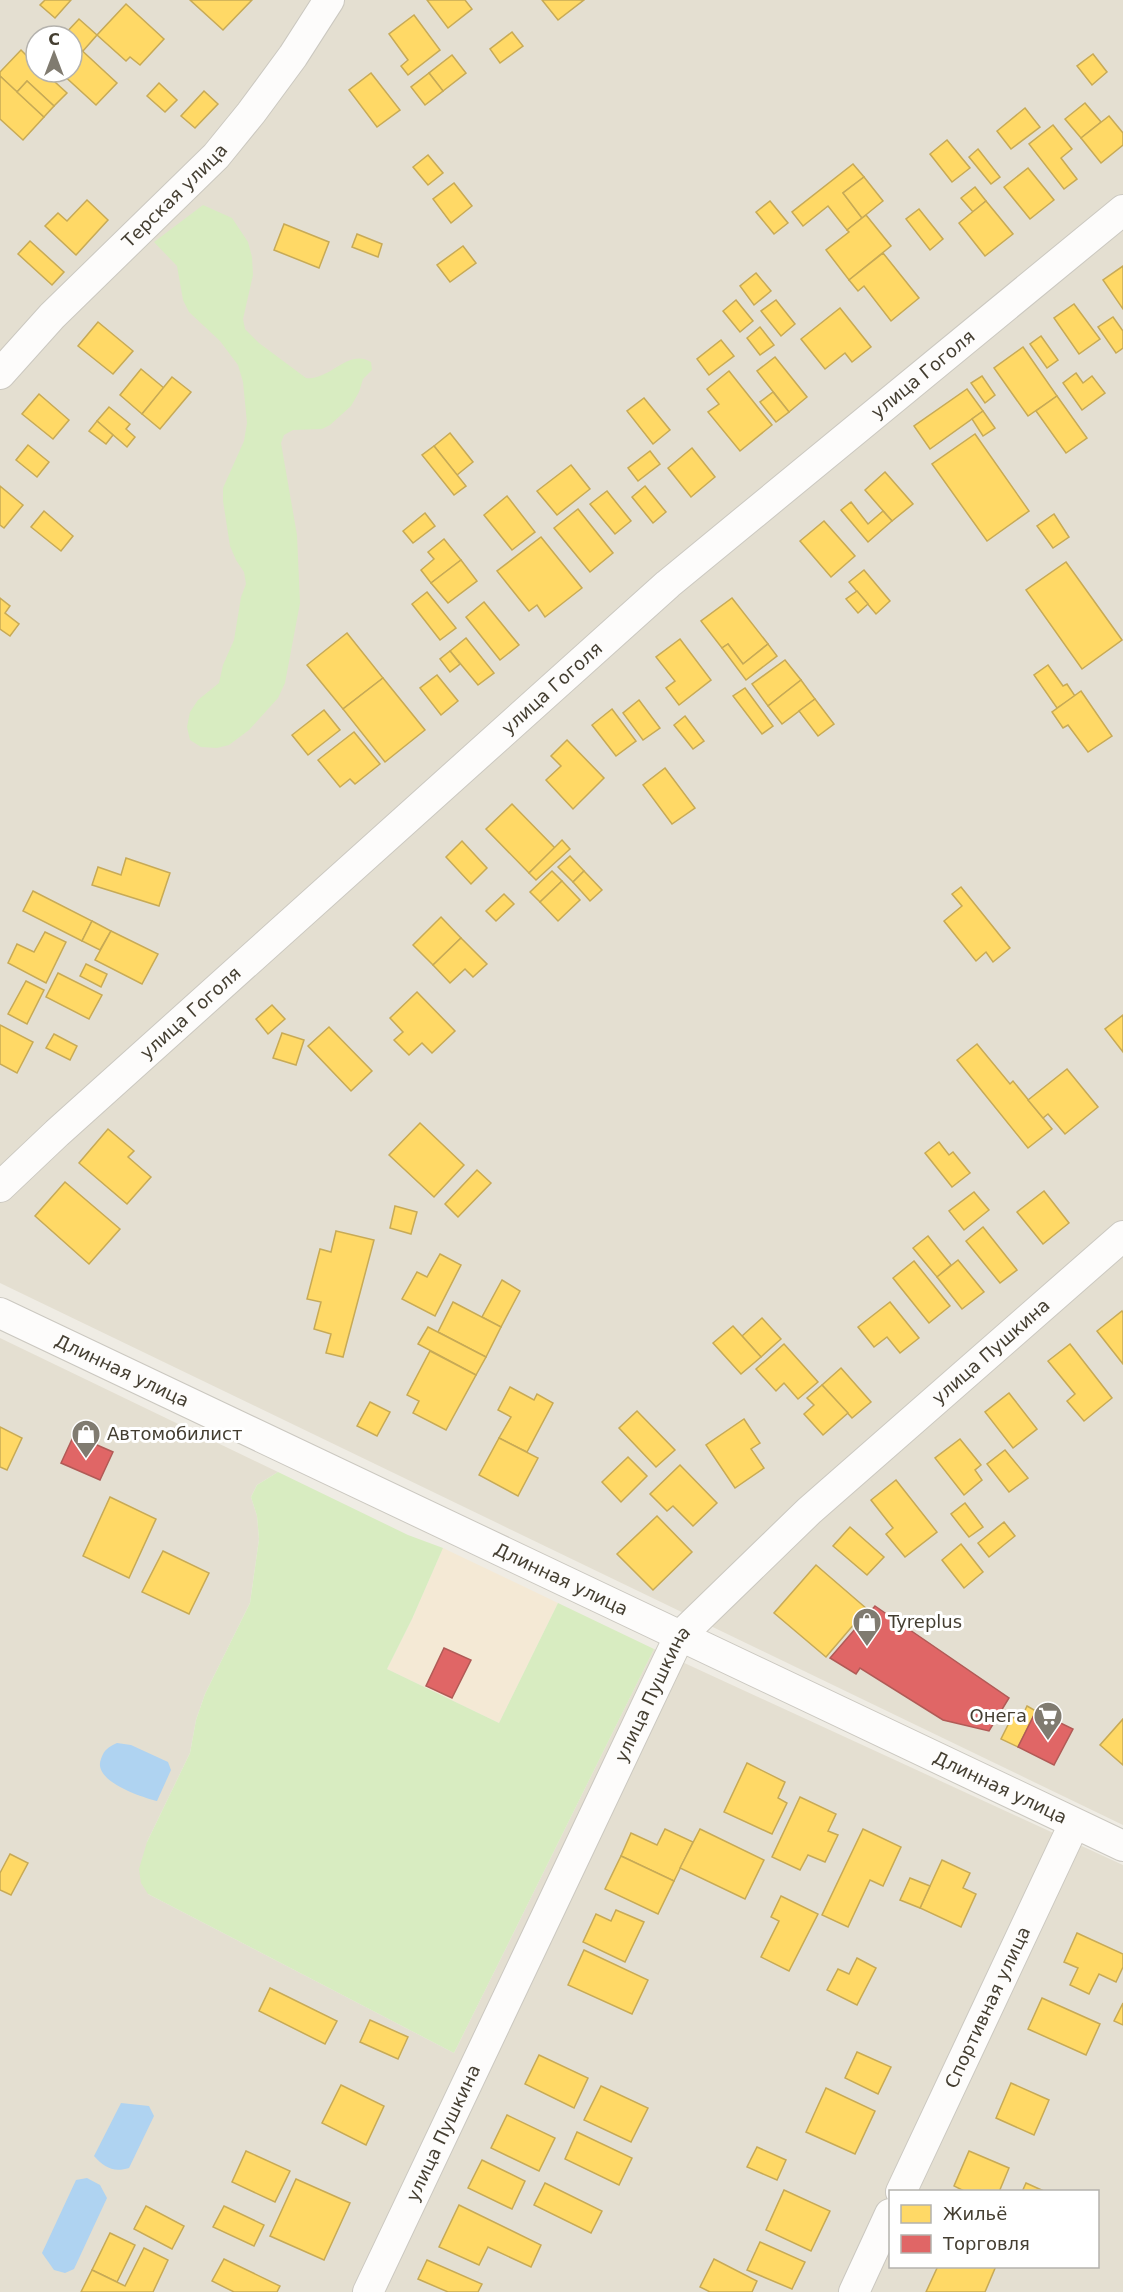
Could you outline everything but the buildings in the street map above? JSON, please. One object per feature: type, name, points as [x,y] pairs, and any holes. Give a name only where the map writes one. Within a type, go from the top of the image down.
[{"type":"street","name":"Терская улица","points":[[0,374],[52,316],[216,156],[293,56],[329,0]]},
{"type":"street","name":"улица Гоголя","points":[[0,1187],[57,1133],[668,584],[1123,210]]},
{"type":"street","name":"улица Пушкина","points":[[368,2292],[679,1637],[809,1511],[1123,1236]]},
{"type":"street","name":"Длинная улица","points":[[0,1313],[1123,1846]]},
{"type":"street","name":"Спортивная улица","points":[[902,2190],[1074,1824]]},
{"type":"street","points":[[854,2292],[889,2218]]},
{"type":"shaded area","points":[[0,0],[1123,0],[1123,1825],[0,1283]]},
{"type":"shaded area","points":[[0,1338],[278,1472],[257,1485],[251,1497],[257,1516],[259,1539],[250,1603],[205,1694],[196,1720],[190,1753],[147,1842],[148,1894],[454,2053],[654,1649],[1123,1865],[1123,2292],[0,2292]]},
{"type":"shaded area","points":[[443,1548],[558,1603],[499,1723],[387,1669]]},
{"type":"green space","points":[[203,205],[232,218],[248,242],[253,275],[243,319],[245,329],[259,343],[306,378],[323,375],[355,359],[371,362],[372,370],[363,379],[351,406],[330,425],[322,429],[293,430],[284,435],[281,443],[297,535],[300,603],[285,683],[278,698],[249,730],[229,745],[217,748],[201,747],[190,740],[187,727],[190,712],[198,700],[219,683],[223,665],[234,640],[241,597],[246,584],[244,572],[230,546],[223,501],[223,488],[244,441],[247,423],[243,382],[238,365],[220,341],[189,312],[183,300],[177,266],[154,242]]},
{"type":"green space","points":[[278,1472],[408,1535],[443,1548],[387,1669],[499,1723],[558,1603],[654,1649],[454,2053],[148,1894],[141,1883],[139,1869],[147,1842],[190,1753],[196,1720],[205,1694],[250,1603],[259,1539],[257,1516],[251,1497],[257,1485]]},
{"type":"water","points":[[117,1743],[131,1745],[168,1762],[171,1770],[157,1801],[120,1787],[104,1774],[100,1767],[102,1756],[107,1749]]},
{"type":"water","points":[[121,2103],[149,2106],[154,2116],[129,2168],[118,2170],[105,2166],[94,2156]]},
{"type":"water","points":[[87,2178],[100,2185],[107,2198],[74,2269],[65,2273],[54,2270],[42,2253],[76,2180]]},
{"type":"place","name":"Автомобилист","points":[[86,1460]]},
{"type":"place","name":"Tyreplus","points":[[867,1648]]},
{"type":"place","name":"Онега","points":[[1048,1742]]}]
